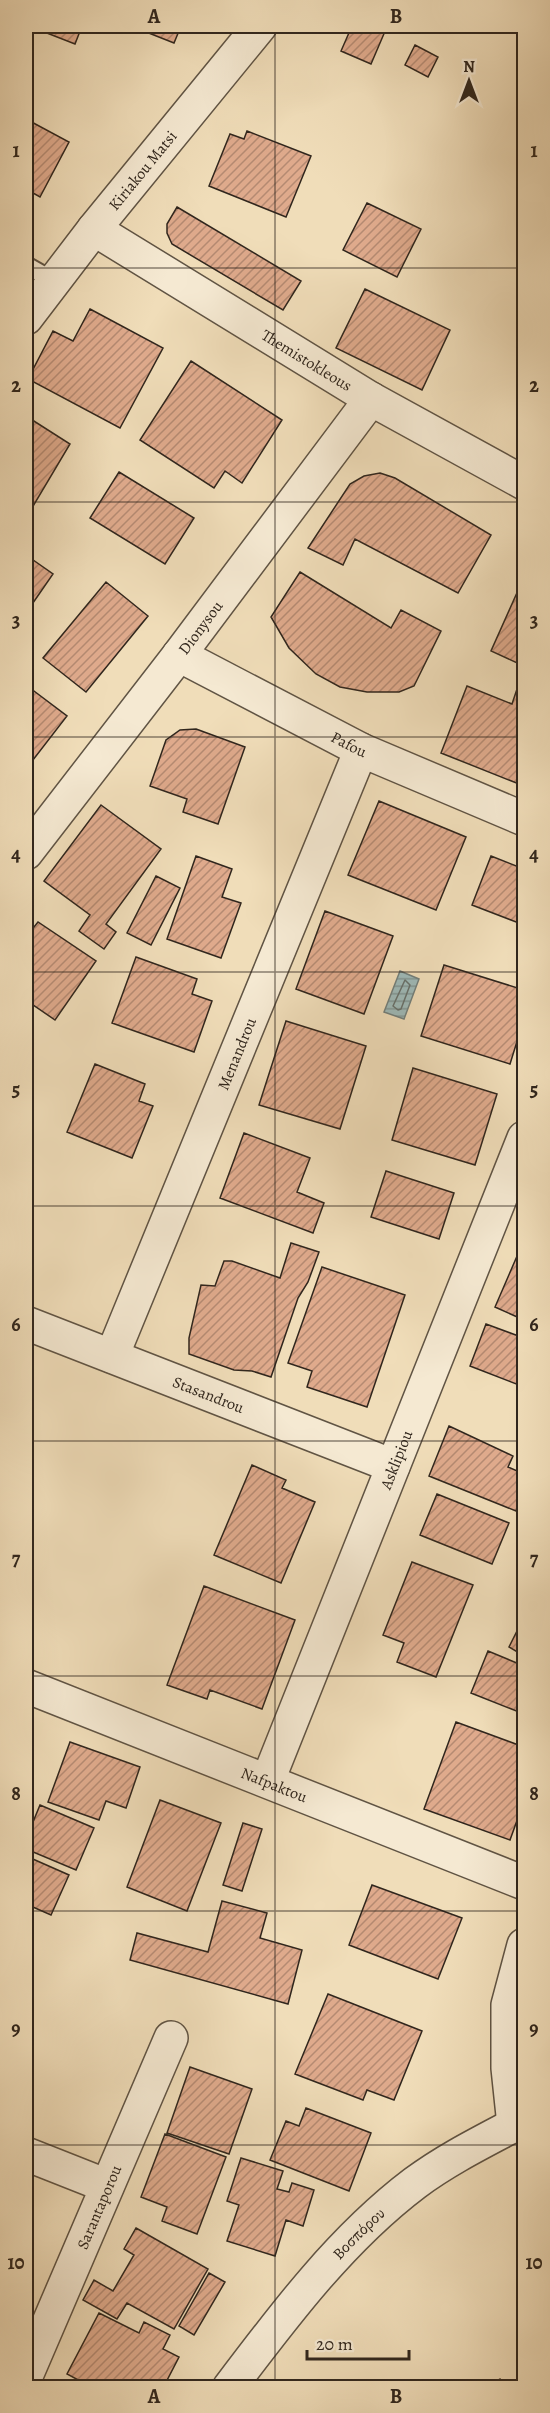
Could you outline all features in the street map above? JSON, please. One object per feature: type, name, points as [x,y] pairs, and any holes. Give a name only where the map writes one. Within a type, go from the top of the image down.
[{"type":"street","name":"Kiriakou Matsi","points":[[26,318],[94,229],[260,26]]},
{"type":"street","name":"Themistokleous","points":[[94,229],[371,399],[525,483]]},
{"type":"street","name":"Dionysou","points":[[26,853],[179,655],[371,399]]},
{"type":"street","name":"Pafou","points":[[179,655],[361,750],[525,819]]},
{"type":"street","name":"Menandrou","points":[[112,1356],[361,750]]},
{"type":"street","name":"Asklipiou","points":[[267,1780],[525,1138]]},
{"type":"street","name":"Stasandrou","points":[[26,1323],[393,1466]]},
{"type":"street","name":"Nafpaktou","points":[[26,1686],[525,1882]]},
{"type":"street","points":[[519,2124],[508,2068],[508,2005],[525,1945]]},
{"type":"street","name":"Sarantaporou","points":[[26,2376],[171,2038]]},
{"type":"street","name":"Βοσπόρου","points":[[228,2388],[270,2334],[361,2229],[416,2182],[451,2159],[519,2124]]},
{"type":"street","points":[[26,2154],[107,2186]]},
{"type":"lane","points":[[26,265],[54,281]]},
{"type":"water","points":[[400,971],[419,979],[404,1019],[384,1012]]},
{"type":"building","points":[[29,26],[82,26],[75,44]]},
{"type":"building","points":[[131,26],[181,26],[174,43]]},
{"type":"building","points":[[352,26],[378,26],[386,29],[371,64],[341,51]]},
{"type":"building","points":[[415,45],[438,57],[428,77],[405,65]]},
{"type":"building","points":[[26,119],[69,142],[40,197],[26,189]]},
{"type":"building","points":[[247,131],[311,156],[286,217],[209,186],[230,134],[244,139]]},
{"type":"building","points":[[367,203],[421,229],[397,277],[343,250]]},
{"type":"building","points":[[177,207],[301,281],[283,310],[172,244],[167,233],[167,224]]},
{"type":"building","points":[[365,289],[450,330],[422,390],[336,348]]},
{"type":"building","points":[[90,309],[163,348],[120,428],[28,379],[53,331],[73,341]]},
{"type":"building","points":[[191,361],[282,420],[242,483],[225,471],[214,488],[140,440]]},
{"type":"building","points":[[26,416],[70,444],[32,508],[26,504]]},
{"type":"building","points":[[119,472],[194,518],[165,564],[90,518]]},
{"type":"building","points":[[380,473],[395,478],[491,535],[458,593],[355,539],[343,565],[308,548],[350,484],[364,476]]},
{"type":"building","points":[[26,555],[53,574],[26,613]]},
{"type":"building","points":[[300,572],[391,628],[401,610],[441,631],[414,686],[399,692],[367,692],[340,687],[316,674],[289,648],[271,617]]},
{"type":"building","points":[[524,577],[524,666],[491,651]]},
{"type":"building","points":[[106,582],[148,616],[86,692],[43,658]]},
{"type":"building","points":[[26,685],[67,716],[26,769]]},
{"type":"building","points":[[467,686],[512,704],[517,689],[524,692],[524,786],[441,753]]},
{"type":"building","points":[[196,729],[245,747],[218,824],[183,812],[187,799],[150,786],[166,740],[180,730]]},
{"type":"building","points":[[379,801],[466,837],[436,910],[348,875]]},
{"type":"building","points":[[101,805],[161,849],[106,924],[116,932],[104,949],[79,931],[90,915],[44,881]]},
{"type":"building","points":[[196,856],[232,869],[222,897],[241,903],[221,958],[167,939]]},
{"type":"building","points":[[491,856],[524,869],[524,925],[472,905]]},
{"type":"building","points":[[156,876],[180,888],[151,945],[127,933]]},
{"type":"building","points":[[325,911],[393,936],[364,1014],[296,989]]},
{"type":"building","points":[[26,922],[34,927],[38,922],[96,961],[55,1020],[26,1000]]},
{"type":"building","points":[[136,957],[197,979],[192,994],[212,1001],[194,1052],[112,1023]]},
{"type":"building","points":[[444,965],[524,990],[524,1019],[510,1064],[421,1036]]},
{"type":"building","points":[[286,1021],[366,1046],[340,1129],[259,1105]]},
{"type":"building","points":[[95,1064],[145,1084],[139,1101],[153,1106],[132,1158],[67,1132]]},
{"type":"building","points":[[413,1068],[497,1094],[475,1165],[392,1140]]},
{"type":"building","points":[[244,1133],[310,1158],[297,1192],[324,1203],[313,1233],[220,1198]]},
{"type":"building","points":[[386,1171],[454,1193],[439,1239],[371,1217]]},
{"type":"building","points":[[524,1240],[524,1320],[495,1307]]},
{"type":"building","points":[[291,1243],[319,1252],[308,1282],[298,1298],[271,1377],[252,1371],[234,1370],[189,1354],[189,1338],[201,1285],[215,1286],[224,1261],[232,1261],[280,1278]]},
{"type":"building","points":[[322,1267],[405,1295],[367,1407],[307,1387],[312,1371],[288,1363]]},
{"type":"building","points":[[486,1324],[524,1338],[524,1387],[470,1366]]},
{"type":"building","points":[[449,1426],[513,1456],[508,1467],[524,1474],[524,1490],[516,1511],[429,1476]]},
{"type":"building","points":[[252,1465],[286,1480],[282,1488],[315,1502],[281,1583],[214,1555]]},
{"type":"building","points":[[437,1494],[509,1523],[492,1564],[420,1535]]},
{"type":"building","points":[[412,1562],[473,1585],[436,1677],[397,1662],[404,1643],[383,1635]]},
{"type":"building","points":[[204,1586],[295,1620],[262,1709],[210,1690],[207,1699],[167,1685]]},
{"type":"building","points":[[524,1617],[524,1656],[509,1647]]},
{"type":"building","points":[[488,1651],[524,1666],[524,1714],[471,1693]]},
{"type":"building","points":[[456,1722],[524,1747],[524,1801],[510,1840],[424,1809]]},
{"type":"building","points":[[70,1742],[140,1767],[126,1808],[106,1801],[99,1820],[48,1802]]},
{"type":"building","points":[[160,1800],[221,1823],[187,1911],[127,1887]]},
{"type":"building","points":[[40,1805],[94,1828],[76,1870],[26,1849],[26,1839]]},
{"type":"building","points":[[243,1823],[262,1829],[242,1891],[223,1885]]},
{"type":"building","points":[[26,1856],[69,1875],[51,1915],[26,1904]]},
{"type":"building","points":[[372,1885],[462,1918],[438,1979],[349,1945]]},
{"type":"building","points":[[222,1901],[267,1913],[260,1938],[302,1950],[288,2004],[130,1960],[137,1933],[208,1952]]},
{"type":"building","points":[[328,1994],[422,2031],[394,2100],[367,2090],[363,2100],[295,2074]]},
{"type":"building","points":[[190,2067],[252,2089],[229,2154],[167,2133]]},
{"type":"building","points":[[306,2108],[371,2133],[349,2191],[270,2160],[286,2121],[299,2126]]},
{"type":"building","points":[[165,2134],[226,2157],[197,2234],[162,2221],[167,2207],[141,2197]]},
{"type":"building","points":[[241,2158],[283,2171],[277,2189],[289,2192],[292,2183],[314,2190],[303,2226],[286,2220],[275,2256],[227,2241],[239,2205],[227,2201]]},
{"type":"building","points":[[136,2228],[208,2269],[174,2329],[127,2303],[117,2319],[83,2300],[94,2280],[113,2291],[134,2255],[124,2249]]},
{"type":"building","points":[[209,2273],[225,2282],[194,2335],[179,2326]]},
{"type":"building","points":[[99,2313],[139,2333],[144,2322],[170,2335],[163,2349],[179,2357],[163,2388],[93,2388],[67,2374]]},
{"type":"building","points":[[500,2379],[504,2388],[484,2388]]}]
